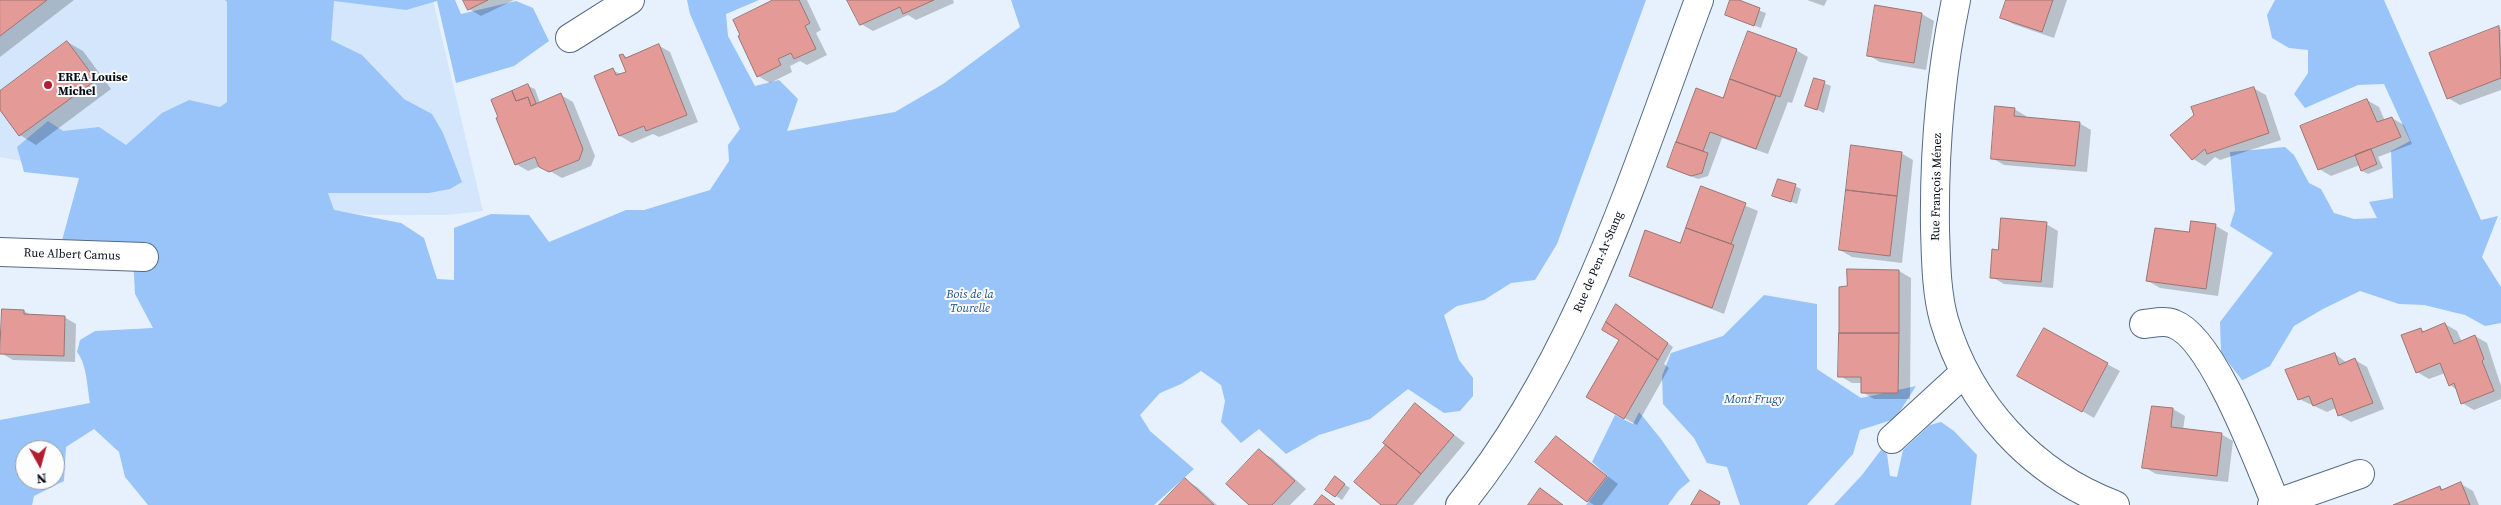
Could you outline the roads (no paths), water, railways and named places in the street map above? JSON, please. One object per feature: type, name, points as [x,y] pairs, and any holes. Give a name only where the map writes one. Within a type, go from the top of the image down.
[{"type":"street","points":[[570,38],[630,0]]},
{"type":"street","name":"Rue de Pen-Ar-Stang","points":[[1460,505],[1492,462],[1532,397],[1593,282],[1700,0]]},
{"type":"street","name":"Rue François Ménez","points":[[1956,0],[1946,55],[1938,118],[1936,242],[1941,305],[1950,336],[1965,372],[1999,424],[2013,440],[2085,499],[2115,505]]},
{"type":"street","name":"Rue Albert Camus","points":[[0,252],[144,257]]},
{"type":"street","points":[[2144,324],[2161,322],[2175,324],[2197,341],[2221,380],[2274,504],[2360,474]]},
{"type":"street","points":[[1892,439],[1965,372]]},
{"type":"place","name":"EREA Louise Michel","points":[[48,85]]},
{"type":"park label","name":"Bois de la Tourelle","points":[[970,302]]},
{"type":"park label","name":"Mont Frugy","points":[[1754,400]]}]
